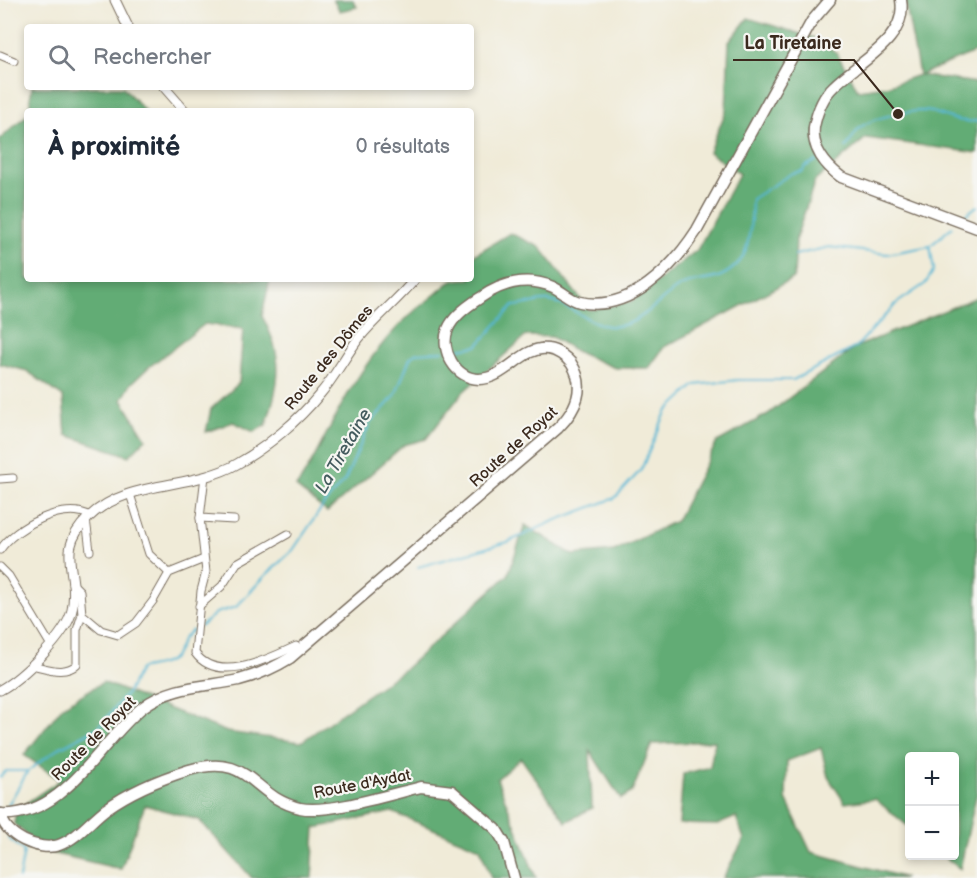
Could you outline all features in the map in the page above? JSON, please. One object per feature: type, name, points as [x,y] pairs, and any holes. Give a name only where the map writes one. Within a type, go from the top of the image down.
[{"type":"main road","name":"Route de Royat","points":[[1,814],[28,810],[53,797],[72,781],[126,723],[159,697],[175,690],[262,674],[301,650],[558,428],[575,405],[579,387],[575,370],[568,360],[548,349],[525,356],[492,378],[476,379],[462,373],[448,359],[445,342],[448,328],[462,312],[482,296],[507,283],[531,280],[554,287],[578,302],[597,304],[616,301],[661,274],[681,255],[812,21],[830,0]]},
{"type":"main road","points":[[901,0],[902,11],[892,36],[833,87],[823,99],[815,123],[815,144],[831,170],[841,177],[977,228]]},
{"type":"main road","name":"Route d'Aydat","points":[[1,814],[5,827],[24,840],[39,845],[58,845],[125,797],[154,783],[208,766],[225,766],[242,770],[270,795],[302,808],[328,808],[421,788],[437,788],[452,791],[496,829],[504,842],[514,878]]},
{"type":"street","points":[[115,0],[127,24]]},
{"type":"street","points":[[0,55],[14,61]]},
{"type":"street","points":[[167,90],[182,108]]},
{"type":"street","name":"Route des Dômes","points":[[0,690],[32,665],[72,613],[69,547],[74,532],[88,517],[106,503],[130,494],[205,476],[236,465],[296,421],[321,394],[360,337],[413,282]]},
{"type":"street","points":[[205,476],[200,518],[206,572],[199,606],[195,653],[207,664],[235,667],[270,659],[296,646],[301,650]]},
{"type":"street","points":[[0,479],[13,478]]},
{"type":"street","points":[[130,494],[149,554],[169,573]]},
{"type":"street","points":[[0,550],[21,528],[40,518],[78,511],[88,517],[90,551]]},
{"type":"street","points":[[200,518],[234,520]]},
{"type":"street","points":[[199,606],[222,586],[237,562],[288,534]]},
{"type":"street","points":[[82,614],[111,634],[125,632],[153,601],[169,573],[204,559]]},
{"type":"street","points":[[0,567],[9,576],[50,644]]},
{"type":"street","points":[[32,665],[57,671],[73,668],[77,664],[77,630],[82,614],[80,591],[72,583]]},
{"type":"green space","points":[[333,0],[353,0],[357,7],[340,11]]},
{"type":"green space","points":[[905,0],[977,0],[977,51],[920,75],[977,83],[977,153],[866,138],[815,181],[796,238],[794,278],[664,347],[649,368],[615,368],[577,352],[552,337],[526,336],[463,392],[426,439],[404,445],[327,512],[296,487],[350,390],[386,339],[415,310],[449,283],[474,282],[474,255],[510,233],[540,247],[589,310],[632,301],[697,250],[739,174],[709,152],[726,111],[729,42],[748,18],[814,38],[836,52],[858,90],[887,86],[919,75]]},
{"type":"green space","points":[[32,90],[126,90],[142,108],[29,108]]},
{"type":"green space","points":[[24,118],[24,282],[269,282],[262,316],[274,345],[278,370],[275,395],[266,425],[254,432],[233,422],[206,432],[211,409],[239,383],[243,329],[205,324],[149,367],[131,384],[122,400],[146,439],[129,456],[66,435],[63,397],[27,371],[0,364],[0,139]]},
{"type":"green space","points":[[977,297],[977,792],[960,869],[949,860],[959,860],[959,752],[905,752],[905,824],[875,799],[845,803],[828,777],[821,748],[787,761],[786,799],[811,852],[906,878],[723,878],[744,839],[736,817],[717,825],[679,824],[683,774],[710,767],[715,741],[652,744],[632,792],[621,799],[590,751],[592,808],[566,822],[521,758],[497,779],[536,878],[491,878],[480,848],[392,812],[315,828],[312,878],[252,878],[199,820],[145,805],[121,869],[47,852],[14,824],[16,810],[60,780],[24,755],[63,706],[103,682],[227,732],[301,742],[406,668],[508,575],[525,525],[573,555],[614,551],[676,521],[717,442],[768,414],[856,347]]},
{"type":"waterway","name":"La Tiretaine","points":[[846,147],[858,130],[866,124],[894,114],[925,111],[959,120],[977,121]]},
{"type":"waterway","name":"La Tiretaine","points":[[452,350],[477,346],[513,306],[542,301],[557,303],[608,326],[619,326],[638,319],[679,287],[717,277],[732,269],[740,261],[746,249],[750,231],[752,199],[792,173],[802,171],[816,161]]},
{"type":"waterway","points":[[964,216],[977,206]]},
{"type":"waterway","points":[[418,567],[508,542],[554,521],[615,498],[641,470],[666,412],[695,385],[738,380],[793,380],[856,347],[897,303],[925,284],[934,270],[930,246],[952,227]]},
{"type":"waterway","points":[[795,255],[829,247],[887,254],[930,246]]},
{"type":"waterway","name":"La Tiretaine","points":[[201,626],[216,613],[236,607],[293,550],[325,503],[345,480],[370,423],[395,396],[410,358],[416,353],[443,351]]},
{"type":"waterway","name":"La Tiretaine","points":[[0,777],[6,771],[28,771],[59,748],[99,727],[128,692],[140,669],[170,661],[192,630]]},
{"type":"waterway","points":[[8,805],[28,771]]},
{"type":"waterway","points":[[8,838],[24,851],[19,878]]},
{"type":"place","name":"La Tiretaine","points":[[898,114]]}]
